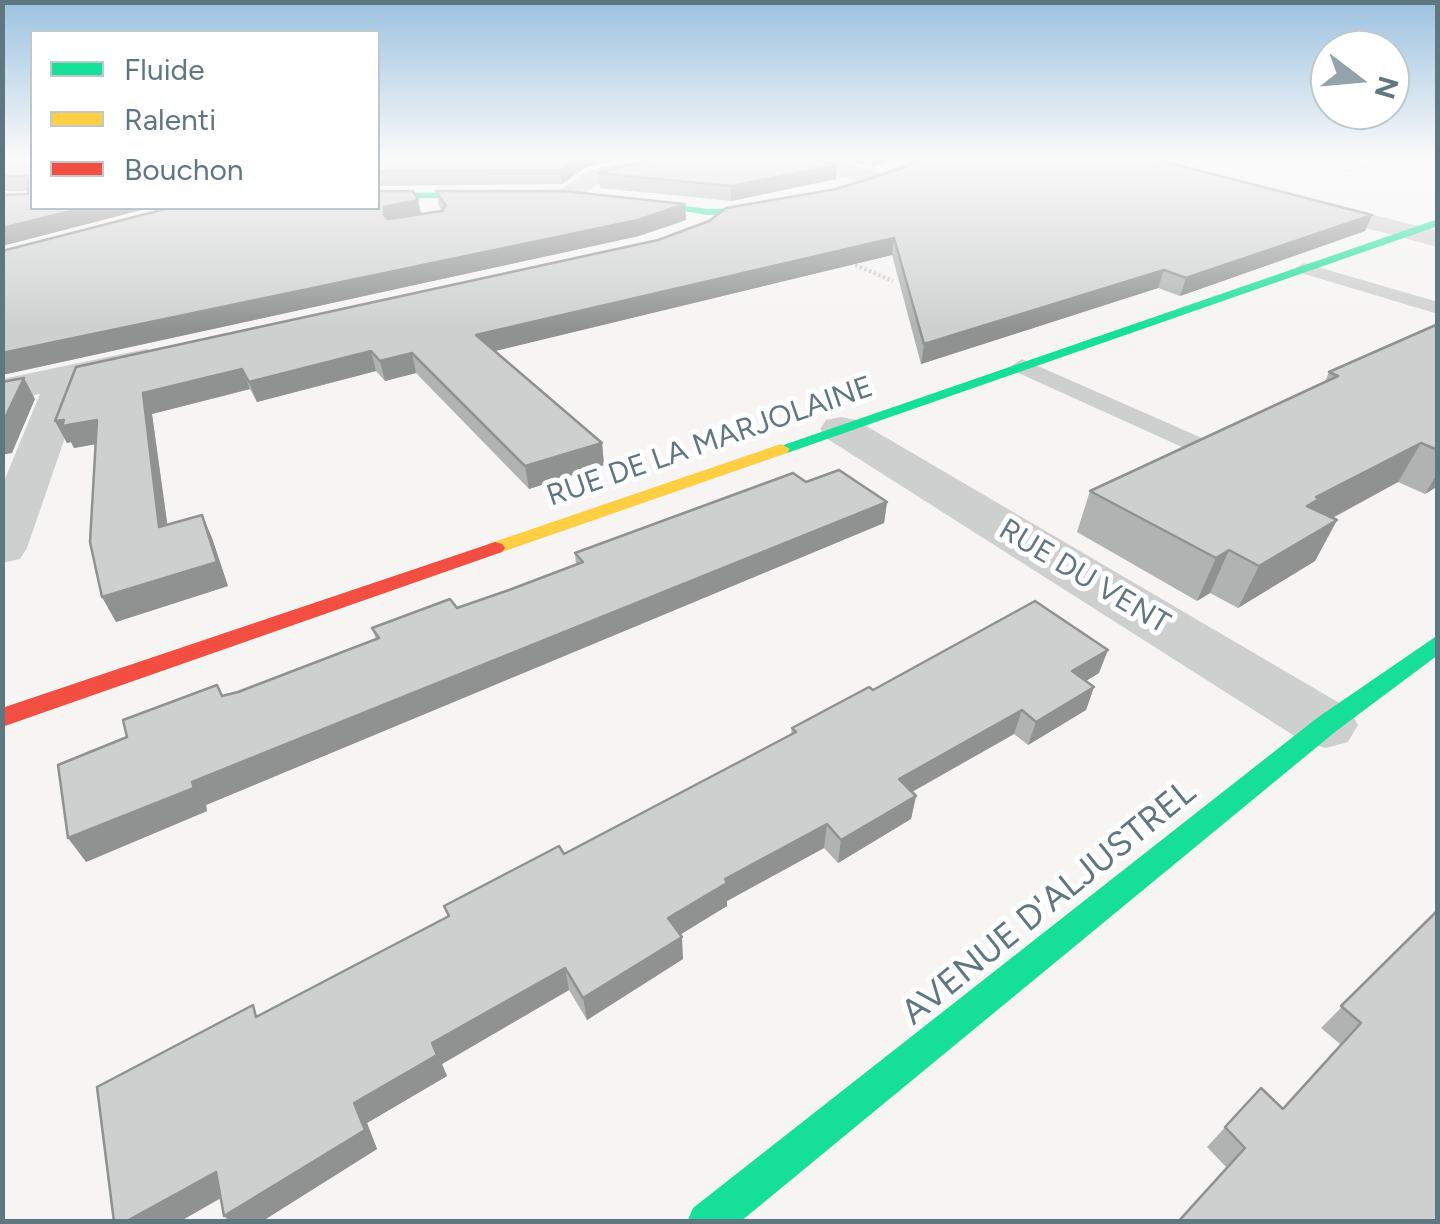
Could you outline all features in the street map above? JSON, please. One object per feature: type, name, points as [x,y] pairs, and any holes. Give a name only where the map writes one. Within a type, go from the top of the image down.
[{"type":"street","points":[[665,242],[706,225],[718,215]]},
{"type":"street","points":[[1346,215],[1438,239]]},
{"type":"street","name":"RUE DE LA MARJOLAINE","points":[[2,718],[1438,222]]},
{"type":"street","points":[[2,391],[182,352]]},
{"type":"street","points":[[2,548],[66,378]]},
{"type":"street","name":"RUE DU VENT","points":[[842,429],[1326,725]]},
{"type":"street","name":"AVENUE D'ALJUSTREL","points":[[707,1222],[1326,725],[1438,643]]},
{"type":"lane","points":[[1304,268],[1438,308]]},
{"type":"lane","points":[[1022,366],[1202,448]]},
{"type":"path","points":[[841,259],[893,281]]},
{"type":"building","points":[[2,215],[54,215],[2,228]]},
{"type":"building","points":[[141,215],[384,215],[388,219],[414,215],[652,215],[2,353],[2,251]]},
{"type":"building","points":[[717,215],[1372,215],[1186,278],[1164,270],[924,344],[894,238],[476,335],[602,443],[525,466],[412,353],[380,361],[371,351],[249,382],[242,369],[143,393],[159,527],[202,515],[217,562],[102,597],[90,542],[97,420],[62,426],[64,420],[55,421],[76,367],[658,240]]},
{"type":"building","points":[[1438,324],[1438,450],[1421,443],[1316,497],[1319,499],[1307,506],[1337,520],[1259,566],[1229,550],[1216,558],[1090,491],[1338,376],[1329,372]]},
{"type":"building","points":[[24,378],[2,424],[2,382]]},
{"type":"building","points":[[839,470],[887,502],[192,782],[194,788],[68,838],[58,765],[127,737],[123,720],[217,685],[222,696],[238,692],[379,638],[372,628],[450,599],[457,608],[509,590],[583,562],[575,553],[793,473],[806,482]]},
{"type":"building","points":[[1035,601],[1108,650],[1072,671],[1094,687],[1036,722],[1022,710],[899,779],[916,796],[841,840],[827,824],[725,879],[727,883],[668,918],[682,937],[583,998],[565,968],[432,1043],[437,1055],[354,1103],[365,1130],[224,1216],[216,1172],[125,1222],[114,1222],[97,1087],[253,1005],[256,1017],[449,916],[444,906],[559,846],[564,854],[796,732],[792,728],[869,687],[873,690]]},
{"type":"building","points":[[1438,910],[1438,1222],[1178,1222],[1245,1148],[1225,1127],[1261,1088],[1283,1109],[1361,1023],[1341,1006]]},
{"type":"traffic: fast","points":[[781,449],[1438,222]]},
{"type":"traffic: fast","points":[[707,1222],[1326,725],[1438,643]]},
{"type":"traffic: slow","points":[[495,548],[781,449]]},
{"type":"traffic: jam","points":[[2,718],[495,548]]}]
